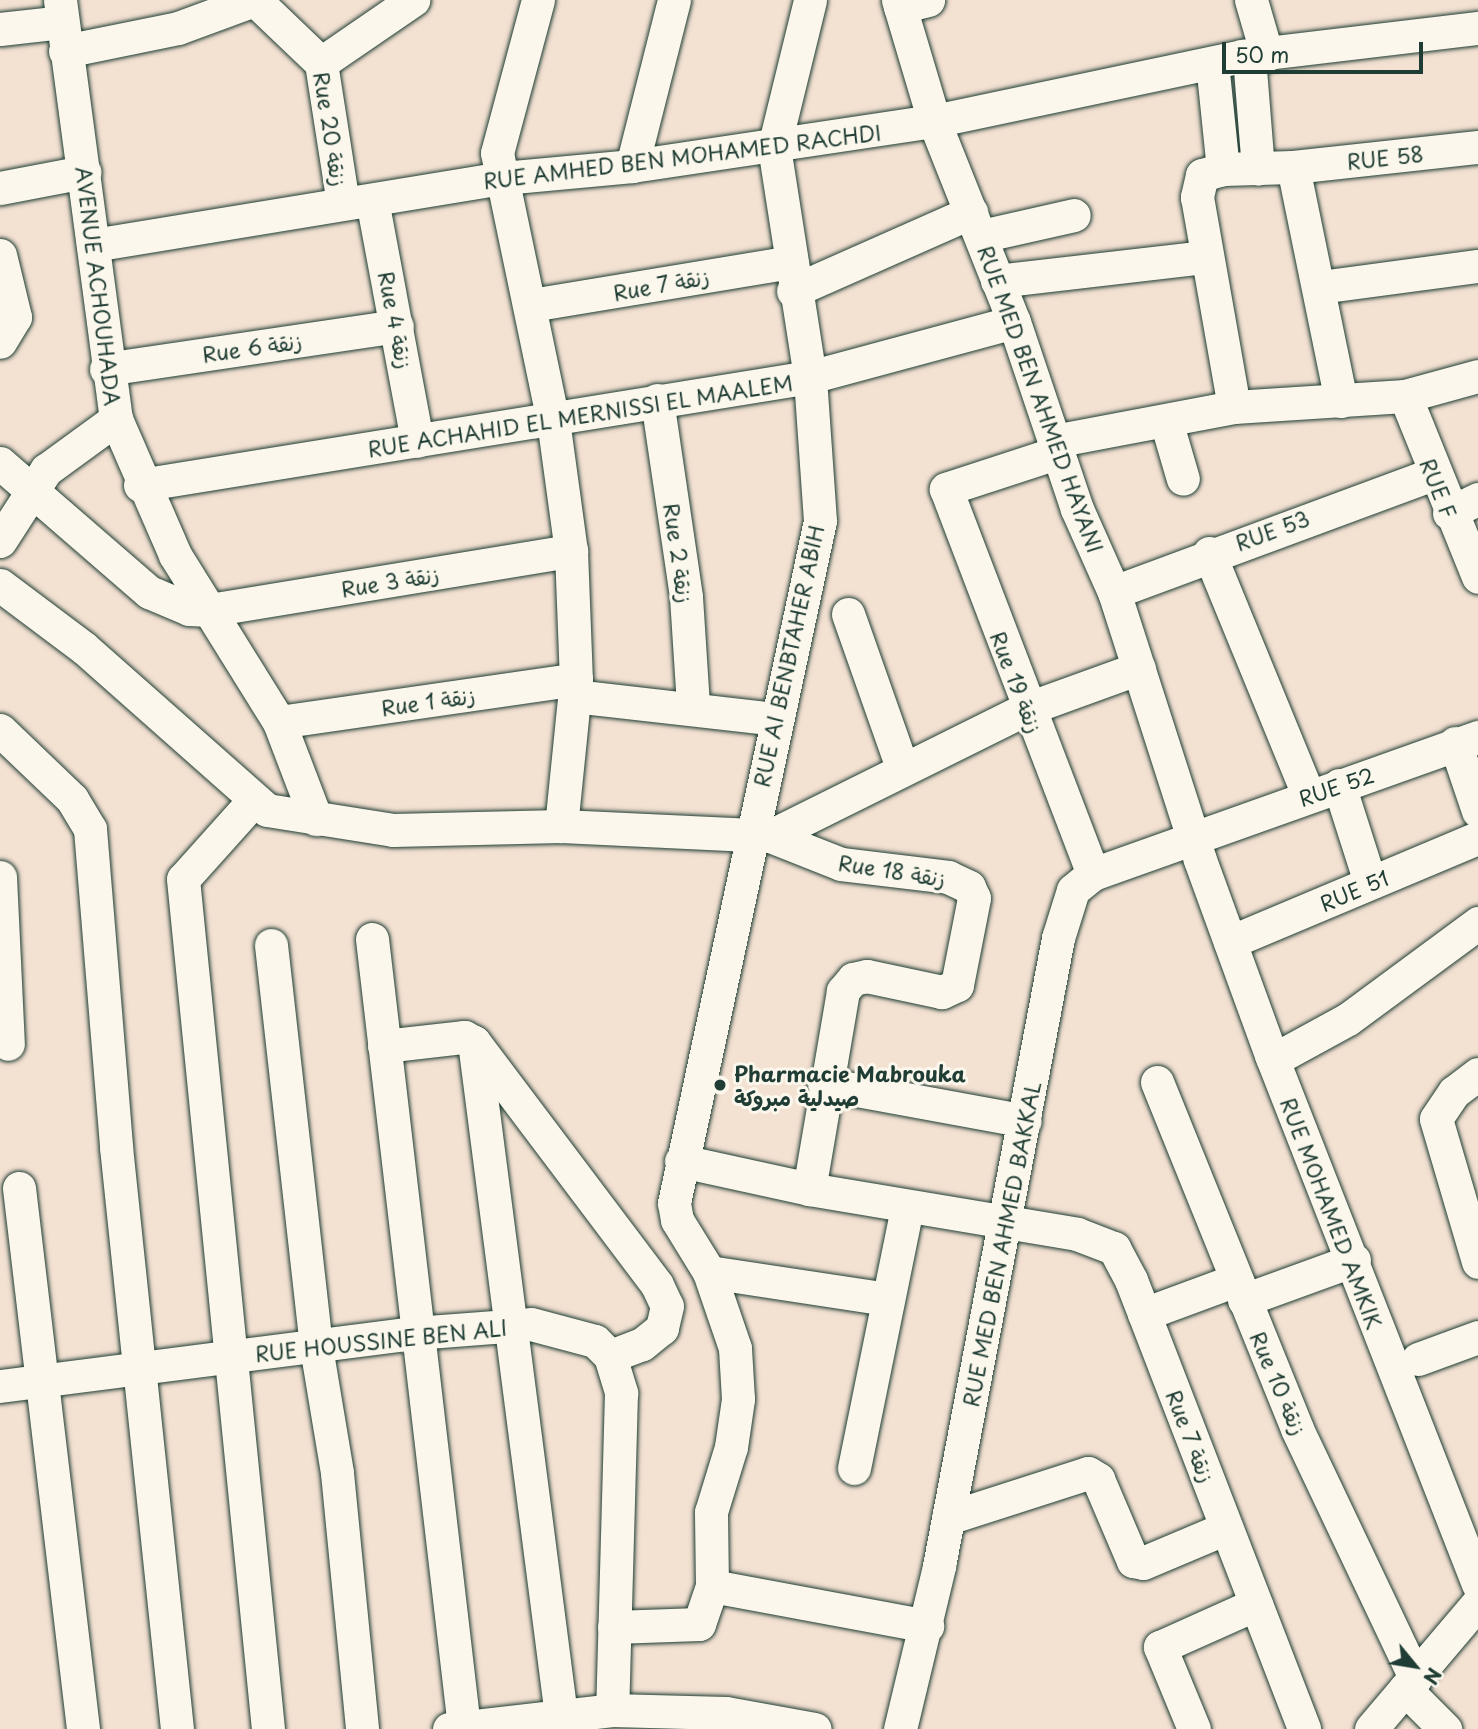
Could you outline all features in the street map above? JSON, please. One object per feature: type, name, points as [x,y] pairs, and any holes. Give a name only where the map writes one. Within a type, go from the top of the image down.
[{"type":"street","points":[[0,29],[62,24],[167,31],[254,0]]},
{"type":"street","name":"Rue 20 زنقة","points":[[254,0],[321,62],[358,201]]},
{"type":"street","points":[[321,62],[413,0]]},
{"type":"street","points":[[538,0],[501,124],[497,153],[553,420],[571,551],[575,687],[561,826]]},
{"type":"street","points":[[632,166],[674,0]]},
{"type":"street","points":[[774,147],[810,0]]},
{"type":"street","points":[[1251,0],[1258,56],[1258,169]]},
{"type":"street","name":"RUE MED BEN AHMED HAYANI","points":[[909,2],[934,121],[1014,323],[1055,447],[1114,592],[1195,839]]},
{"type":"street","name":"AVENUE ACHOUHADA","points":[[62,24],[84,172],[106,369],[116,419],[140,485],[209,610],[279,722],[316,819]]},
{"type":"street","name":"RUE AMHED BEN MOHAMED RACHDI","points":[[93,245],[503,178],[632,166],[774,147],[934,121],[1212,63],[1478,28]]},
{"type":"street","points":[[1212,63],[1223,169],[1206,172],[1197,184],[1204,257],[1234,407]]},
{"type":"street","name":"RUE 58","points":[[1223,169],[1293,167],[1478,146]]},
{"type":"street","name":"RUE AI BENBTAHER ABIH","points":[[712,1586],[711,1512],[732,1447],[740,1380],[709,1272],[674,1212],[681,1161],[760,837],[776,719],[820,521],[810,377],[792,276],[774,147]]},
{"type":"street","points":[[1293,167],[1320,287],[1341,401]]},
{"type":"street","points":[[0,188],[84,172]]},
{"type":"street","name":"Rue 4 زنقة","points":[[358,201],[397,326],[417,441]]},
{"type":"street","name":"Rue 7 زنقة","points":[[531,306],[792,276],[976,224],[1074,215]]},
{"type":"street","points":[[0,255],[15,317],[0,341]]},
{"type":"street","points":[[997,281],[1204,257]]},
{"type":"street","points":[[1320,287],[1478,266]]},
{"type":"street","name":"RUE ACHAHID EL MERNISSI EL MAALEM","points":[[140,485],[810,377],[1014,323]]},
{"type":"street","name":"Rue 6 زنقة","points":[[106,369],[397,326]]},
{"type":"street","points":[[1055,447],[1234,407],[1405,396],[1478,376]]},
{"type":"street","name":"RUE F","points":[[1405,396],[1433,474],[1464,506],[1478,577]]},
{"type":"street","name":"Rue 2 زنقة","points":[[657,400],[686,597],[693,706]]},
{"type":"street","points":[[0,541],[28,490],[64,454],[116,419]]},
{"type":"street","points":[[1166,421],[1183,480]]},
{"type":"street","name":"Rue 19 زنقة","points":[[1055,447],[946,489],[1026,709],[1094,874]]},
{"type":"street","name":"Rue 3 زنقة","points":[[0,463],[149,592],[174,606],[209,610],[571,551]]},
{"type":"street","name":"RUE 53","points":[[1114,592],[1209,553],[1433,474]]},
{"type":"street","points":[[1209,553],[1370,882]]},
{"type":"street","points":[[0,584],[84,648],[254,800],[283,815],[393,830],[561,826],[760,837],[1026,709],[1139,668]]},
{"type":"street","points":[[848,614],[902,767]]},
{"type":"street","name":"Rue 1 زنقة","points":[[279,722],[575,687],[776,719]]},
{"type":"street","points":[[0,730],[72,799],[89,829],[138,1367],[177,1729]]},
{"type":"street","points":[[1467,740],[1478,811]]},
{"type":"street","name":"RUE 52","points":[[1195,839],[1323,790],[1467,740]]},
{"type":"street","points":[[254,800],[183,879],[268,1729]]},
{"type":"street","name":"Rue 18 زنقة","points":[[760,837],[841,864],[948,877],[969,887],[974,898],[957,985],[942,992],[867,976],[848,983],[824,1084],[809,1189]]},
{"type":"street","name":"RUE 51","points":[[1230,942],[1478,838]]},
{"type":"street","name":"RUE MED BEN AHMED BAKKAL","points":[[900,1729],[927,1626],[1007,1224],[1066,903],[1082,879],[1195,839]]},
{"type":"street","name":"RUE MOHAMED AMKIK","points":[[1195,839],[1273,1060],[1353,1260],[1391,1372],[1478,1584]]},
{"type":"street","points":[[0,877],[8,1044]]},
{"type":"street","points":[[1273,1060],[1348,1018],[1478,923]]},
{"type":"street","points":[[372,939],[456,1728],[612,1710],[726,1713],[815,1729]]},
{"type":"street","points":[[271,945],[316,1347],[337,1474],[362,1729]]},
{"type":"street","points":[[384,1046],[464,1037],[474,1042],[664,1297],[667,1313],[657,1334],[610,1356],[621,1393],[612,1710]]},
{"type":"street","points":[[474,1042],[561,1716]]},
{"type":"street","points":[[1478,1074],[1454,1092],[1436,1119],[1478,1262]]},
{"type":"street","name":"Rue 10 زنقة","points":[[1157,1082],[1297,1429],[1410,1684]]},
{"type":"street","points":[[824,1084],[1025,1121]]},
{"type":"street","name":"Rue 7 زنقة","points":[[681,1161],[809,1189],[1077,1234],[1114,1248],[1144,1314],[1304,1729]]},
{"type":"street","points":[[19,1188],[13,1282],[41,1381],[83,1729]]},
{"type":"street","points":[[855,1468],[907,1207]]},
{"type":"street","points":[[1144,1314],[1353,1260]]},
{"type":"street","points":[[709,1272],[888,1300]]},
{"type":"street","name":"RUE HOUSSINE BEN ALI","points":[[0,1386],[415,1333],[510,1326],[576,1332],[610,1356]]},
{"type":"street","points":[[1418,1359],[1478,1337]]},
{"type":"street","points":[[948,1518],[1088,1473],[1098,1479],[1133,1562],[1143,1563],[1226,1528]]},
{"type":"street","points":[[614,1627],[698,1624],[712,1586],[927,1626]]},
{"type":"street","points":[[1371,1729],[1478,1603]]},
{"type":"street","points":[[1194,1729],[1160,1647],[1255,1604]]},
{"type":"street","points":[[1410,1684],[1445,1729]]},
{"type":"place","name":"Pharmacie Mabrouka صيدلية مبروكة","points":[[720,1085]]}]
